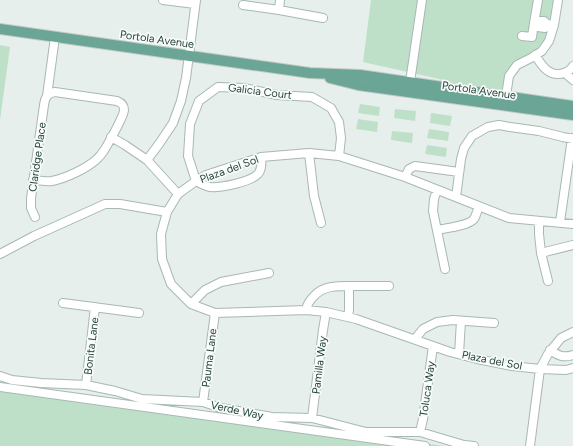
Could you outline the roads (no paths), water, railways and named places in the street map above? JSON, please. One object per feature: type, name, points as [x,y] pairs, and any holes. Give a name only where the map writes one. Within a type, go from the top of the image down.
[{"type":"main road","name":"Portola Avenue","points":[[0,29],[310,73],[360,75],[573,106]]},
{"type":"main road","name":"Portola Avenue","points":[[310,73],[358,85],[573,116]]},
{"type":"main road","points":[[458,99],[466,96],[503,100],[506,96]]},
{"type":"street","points":[[147,160],[160,144],[173,123],[182,101],[195,2],[163,0]]},
{"type":"street","points":[[279,10],[280,0]]},
{"type":"street","points":[[410,82],[422,0]]},
{"type":"street","points":[[522,36],[532,37],[538,0]]},
{"type":"street","points":[[506,96],[509,76],[517,65],[542,51],[549,41],[551,24],[558,0]]},
{"type":"street","points":[[243,5],[323,18]]},
{"type":"street","points":[[535,23],[544,21],[551,24]]},
{"type":"street","name":"Claridge Place","points":[[35,218],[31,208],[31,198],[55,37]]},
{"type":"street","points":[[535,55],[548,72],[556,74],[565,73],[573,66]]},
{"type":"street","points":[[565,73],[573,80]]},
{"type":"street","name":"Galicia Court","points":[[196,180],[188,156],[190,124],[199,101],[218,87],[244,88],[277,95],[312,97],[331,108],[339,122],[341,138],[339,156]]},
{"type":"street","points":[[33,180],[52,181],[72,174],[96,160],[103,152],[123,114],[123,106],[121,102],[118,101],[55,92],[47,96]]},
{"type":"street","points":[[456,198],[461,158],[464,148],[472,136],[488,127],[499,125],[539,131],[573,139],[560,222]]},
{"type":"street","points":[[111,137],[147,160],[178,194]]},
{"type":"street","points":[[309,153],[314,196],[321,223]]},
{"type":"street","name":"Plaza del Sol","points":[[573,224],[508,218],[375,166],[339,156],[309,153],[262,157],[206,175],[196,180],[178,194],[167,212],[161,234],[162,259],[171,284],[191,304],[204,310],[215,313],[306,310],[326,312],[356,319],[459,354],[512,366],[566,370],[573,368]]},
{"type":"street","points":[[196,180],[209,187],[235,184],[248,180],[257,175],[262,167],[262,157]]},
{"type":"street","points":[[405,177],[409,169],[414,166],[459,172]]},
{"type":"street","points":[[437,190],[433,206],[445,269]]},
{"type":"street","points":[[0,254],[34,236],[105,204],[120,204],[167,212]]},
{"type":"street","points":[[437,230],[467,223],[473,220],[479,207]]},
{"type":"street","points":[[539,222],[541,253],[548,281]]},
{"type":"street","points":[[541,253],[573,245]]},
{"type":"street","points":[[191,304],[205,290],[221,282],[269,273]]},
{"type":"street","points":[[306,310],[310,300],[324,288],[334,286],[389,286]]},
{"type":"street","points":[[348,317],[349,286]]},
{"type":"street","name":"Bonita Lane","points":[[63,303],[139,313]]},
{"type":"street","name":"Bonita Lane","points":[[86,385],[95,307]]},
{"type":"street","name":"Pamilla Way","points":[[312,418],[326,312]]},
{"type":"street","name":"Pauma Lane","points":[[203,402],[215,313]]},
{"type":"street","points":[[415,339],[423,329],[437,322],[453,320],[494,323]]},
{"type":"street","points":[[459,354],[461,321]]},
{"type":"street","points":[[530,446],[540,369],[550,350],[561,338],[573,332]]},
{"type":"street","name":"Toluca Way","points":[[420,432],[433,346]]},
{"type":"street","points":[[550,350],[563,357],[573,355]]},
{"type":"street","name":"Verde Way","points":[[0,376],[12,380],[86,385],[115,391],[142,399],[203,402],[221,408],[272,417],[312,418],[366,432],[420,432],[474,446]]},
{"type":"street","points":[[0,387],[425,446]]}]
